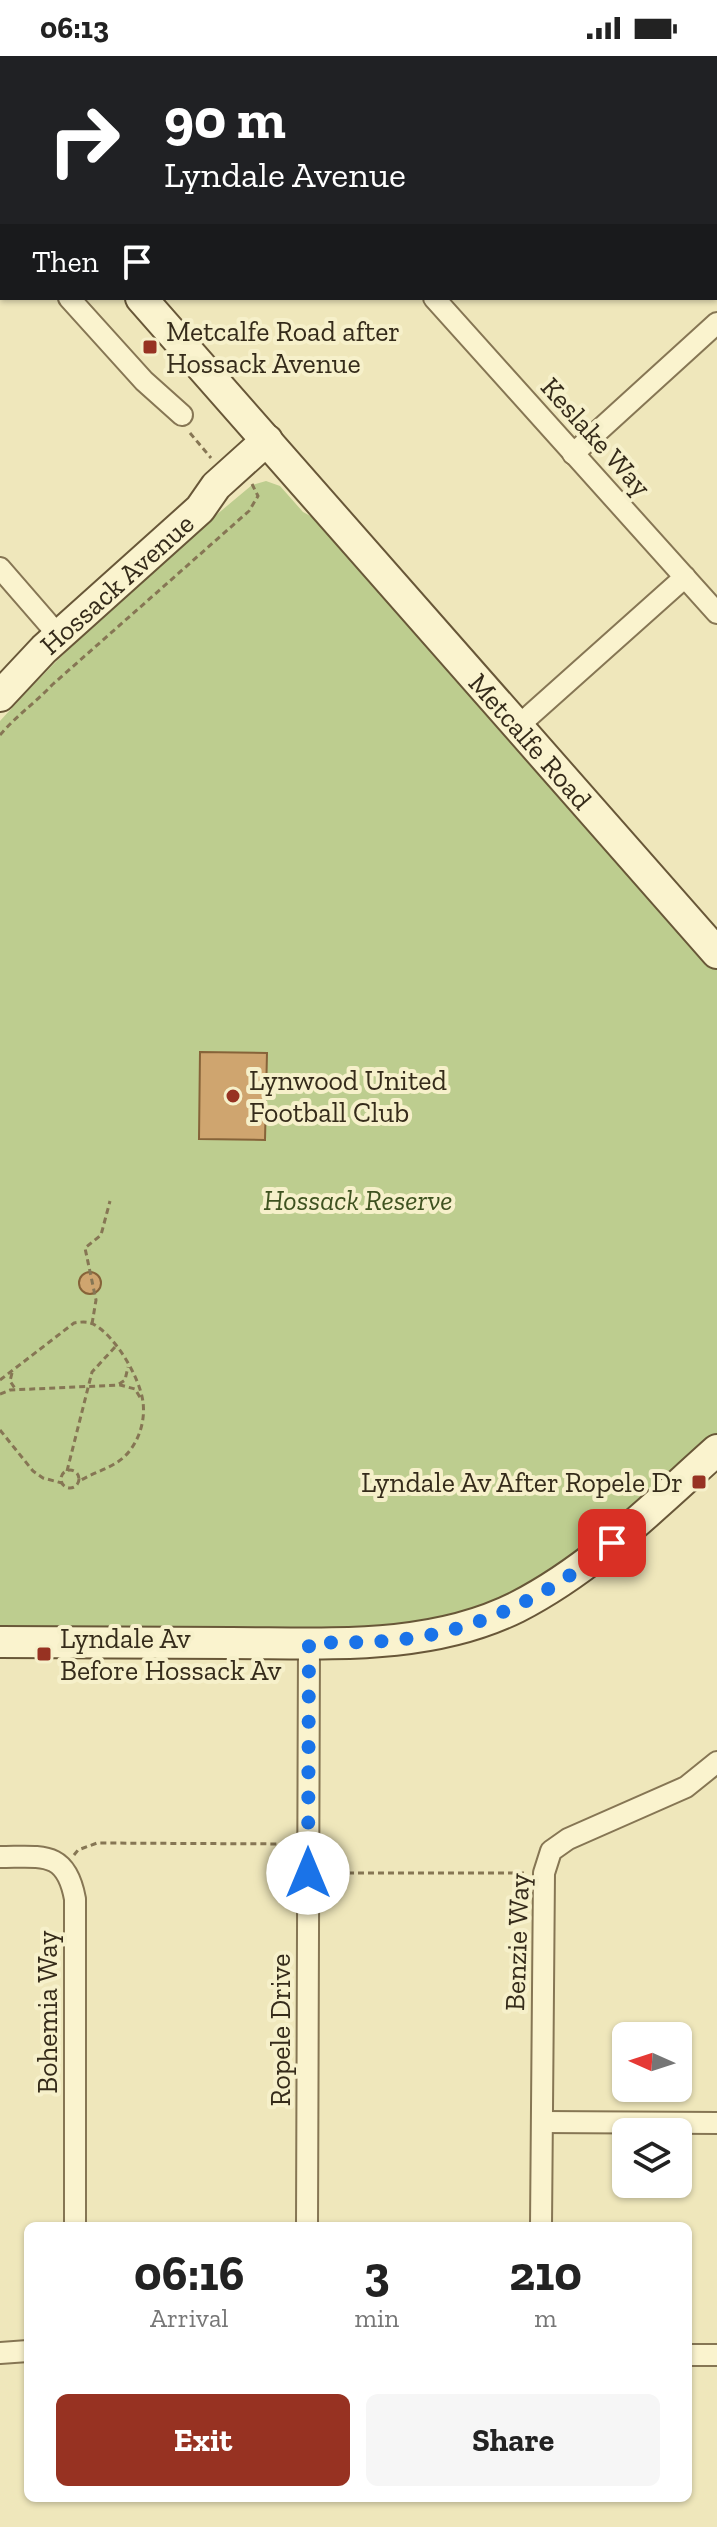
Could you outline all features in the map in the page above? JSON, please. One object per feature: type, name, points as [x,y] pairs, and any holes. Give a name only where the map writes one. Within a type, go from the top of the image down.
[{"type":"street","points":[[71,300],[144,381],[182,415]]},
{"type":"street","name":"Metcalfe Road","points":[[122,300],[268,451],[319,498],[343,530],[717,953]]},
{"type":"street","name":"Metcalfe Road","points":[[143,300],[268,451]]},
{"type":"street","name":"Keslake Way","points":[[436,300],[717,613]]},
{"type":"street","points":[[573,454],[717,323]]},
{"type":"street","name":"Hossack Avenue","points":[[0,696],[59,636],[200,509],[224,499],[268,451]]},
{"type":"street","points":[[0,568],[59,636]]},
{"type":"street","points":[[517,727],[685,577]]},
{"type":"street","points":[[0,1642],[309,1643],[396,1640],[443,1632],[514,1608],[584,1567],[717,1450]]},
{"type":"street","name":"Ropele Drive","points":[[307,2222],[309,1643]]},
{"type":"street","name":"Benzie Way","points":[[541,2222],[544,1873],[551,1851],[568,1839],[713,1773]]},
{"type":"street","points":[[0,1857],[42,1857],[64,1867]]},
{"type":"street","name":"Bohemia Way","points":[[64,1867],[72,1881],[75,1899],[75,2222]]},
{"type":"street","points":[[542,2122],[717,2123]]},
{"type":"street","points":[[0,2353],[24,2351]]},
{"type":"street","points":[[692,2355],[717,2355]]},
{"type":"path","points":[[92,1324],[96,1300],[85,1248],[101,1235],[110,1201]]},
{"type":"path","points":[[0,1380],[74,1323],[92,1324],[116,1346],[128,1364],[144,1404],[143,1422],[130,1452],[110,1468],[88,1475],[69,1488],[33,1471],[0,1430]]},
{"type":"path","points":[[49,1479],[67,1471],[87,1386],[95,1366],[116,1346]]},
{"type":"path","points":[[115,1385],[125,1380],[128,1364]]},
{"type":"path","points":[[14,1370],[10,1381],[16,1390]]},
{"type":"path","points":[[0,1394],[16,1390],[115,1385],[135,1389],[144,1404]]},
{"type":"path","points":[[70,1460],[78,1482]]},
{"type":"path","points":[[67,1471],[88,1475]]},
{"type":"path","points":[[62,1475],[62,1483]]},
{"type":"path","points":[[64,1867],[78,1850],[97,1843],[308,1844]]},
{"type":"path","points":[[308,1873],[544,1873]]},
{"type":"green space","name":"Hossack Reserve","points":[[266,481],[280,486],[303,512],[340,532],[717,963],[717,1436],[574,1561],[481,1610],[398,1631],[0,1633],[0,721],[90,628],[154,569],[252,485]]},
{"type":"building","name":"Lynwood United Football Club","points":[[200,1052],[267,1053],[265,1140],[199,1139]]},
{"type":"building","points":[[90,1272],[98,1275],[101,1283],[98,1291],[90,1294],[82,1291],[79,1283],[82,1275]]},
{"type":"place","name":"Metcalfe Road after Hossack Avenue","points":[[150,347]]},
{"type":"place","name":"Lynwood United Football Club","points":[[233,1096]]},
{"type":"place","name":"Lyndale Av After Ropele Dr","points":[[699,1482]]},
{"type":"place","name":"Lyndale Av Before Hossack Av","points":[[44,1654]]},
{"type":"route","points":[[308,1873],[309,1643],[396,1640],[443,1632],[514,1608],[584,1567],[612,1543]]}]
